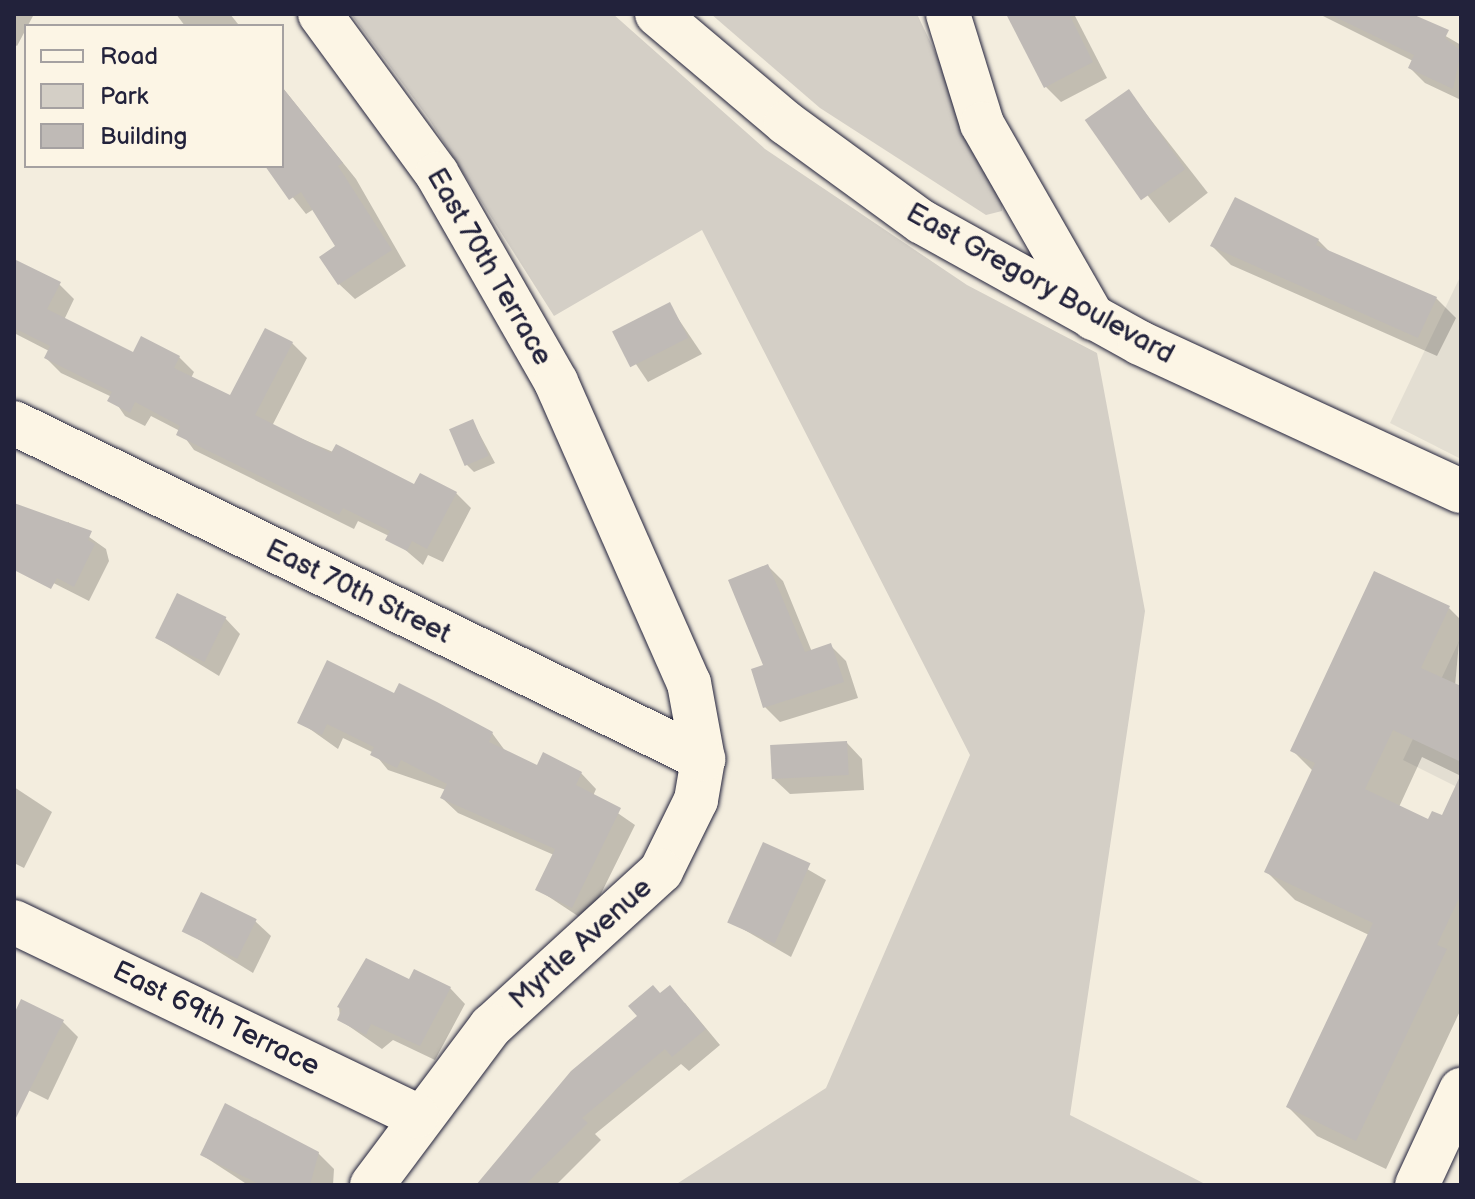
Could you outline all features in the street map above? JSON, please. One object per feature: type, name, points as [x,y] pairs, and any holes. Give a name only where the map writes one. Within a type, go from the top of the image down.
[{"type":"street","name":"East 70th Terrace","points":[[320,14],[437,174],[556,382],[625,539]]},
{"type":"street","name":"East Gregory Boulevard","points":[[657,14],[905,212],[1093,318],[1461,491]]},
{"type":"street","points":[[948,14],[982,124],[1093,318]]},
{"type":"street","name":"East 70th Street","points":[[14,423],[703,759]]},
{"type":"street","name":"Myrtle Avenue","points":[[372,1185],[417,1116],[491,1026],[661,871],[696,800],[703,759],[689,683],[625,539]]},
{"type":"street","name":"East 69th Terrace","points":[[14,922],[417,1116]]},
{"type":"street","points":[[1417,1185],[1461,1090]]},
{"type":"shaded area","points":[[1461,275],[1461,459],[1390,423]]},
{"type":"shaded area","points":[[1461,637],[1461,789],[1403,760]]},
{"type":"green space","points":[[351,14],[613,14],[765,149],[967,285],[1097,353],[1145,611],[1070,1115],[1207,1185],[675,1185],[826,1088],[970,755],[702,230],[554,316],[429,119]]},
{"type":"green space","points":[[711,14],[917,14],[1003,195],[1002,211],[986,215],[820,108]]},
{"type":"building","points":[[1006,14],[1069,14],[1093,62],[1044,88]]},
{"type":"building","points":[[1329,14],[1412,14],[1449,30],[1445,38],[1461,51],[1453,89],[1408,68],[1414,55]]},
{"type":"building","points":[[284,89],[343,163],[338,166],[392,250],[338,285],[319,257],[335,246],[301,192],[289,200],[266,168],[284,168]]},
{"type":"building","points":[[1129,89],[1185,169],[1141,200],[1085,120]]},
{"type":"building","points":[[1235,197],[1319,239],[1316,245],[1437,297],[1418,338],[1210,246]]},
{"type":"building","points":[[14,259],[61,282],[47,309],[133,352],[141,336],[180,356],[174,368],[230,395],[265,328],[293,342],[255,415],[331,453],[336,444],[414,484],[420,473],[457,492],[427,549],[412,541],[407,551],[385,540],[390,531],[343,508],[339,515],[176,435],[180,426],[135,402],[130,413],[107,401],[112,392],[44,358],[50,346],[14,328]]},
{"type":"building","points":[[670,302],[688,338],[630,367],[612,332]]},
{"type":"building","points":[[473,419],[489,456],[465,466],[449,429]]},
{"type":"building","points":[[14,503],[92,531],[88,540],[95,544],[74,587],[57,578],[51,589],[14,570]]},
{"type":"building","points":[[768,564],[805,652],[831,643],[844,682],[763,708],[751,669],[763,665],[728,580]]},
{"type":"building","points":[[1374,571],[1450,606],[1421,668],[1461,686],[1461,762],[1393,730],[1365,789],[1428,819],[1432,811],[1442,815],[1461,774],[1461,894],[1437,945],[1447,949],[1356,1141],[1286,1107],[1373,923],[1264,872],[1315,763],[1290,751]]},
{"type":"building","points":[[177,593],[226,617],[205,662],[155,638]]},
{"type":"building","points":[[327,660],[394,693],[399,683],[437,702],[493,732],[489,742],[537,765],[543,752],[582,772],[576,785],[621,808],[572,908],[535,890],[555,849],[440,798],[447,784],[401,760],[397,768],[370,755],[374,747],[327,724],[322,735],[297,723]]},
{"type":"building","points":[[847,741],[849,775],[772,779],[770,745]]},
{"type":"building","points":[[763,842],[811,863],[775,944],[727,922]]},
{"type":"building","points":[[201,892],[257,919],[237,959],[182,932]]},
{"type":"building","points":[[366,958],[409,979],[414,969],[451,987],[420,1046],[371,1024],[366,1035],[337,1020],[342,1009],[337,1007]]},
{"type":"building","points":[[653,985],[660,993],[670,985],[706,1029],[672,1057],[665,1049],[582,1118],[588,1123],[525,1185],[476,1185],[571,1071],[637,1016],[628,1006]]},
{"type":"building","points":[[21,999],[64,1020],[14,1122],[14,1014]]},
{"type":"building","points":[[225,1103],[319,1152],[310,1185],[261,1185],[200,1155]]}]
